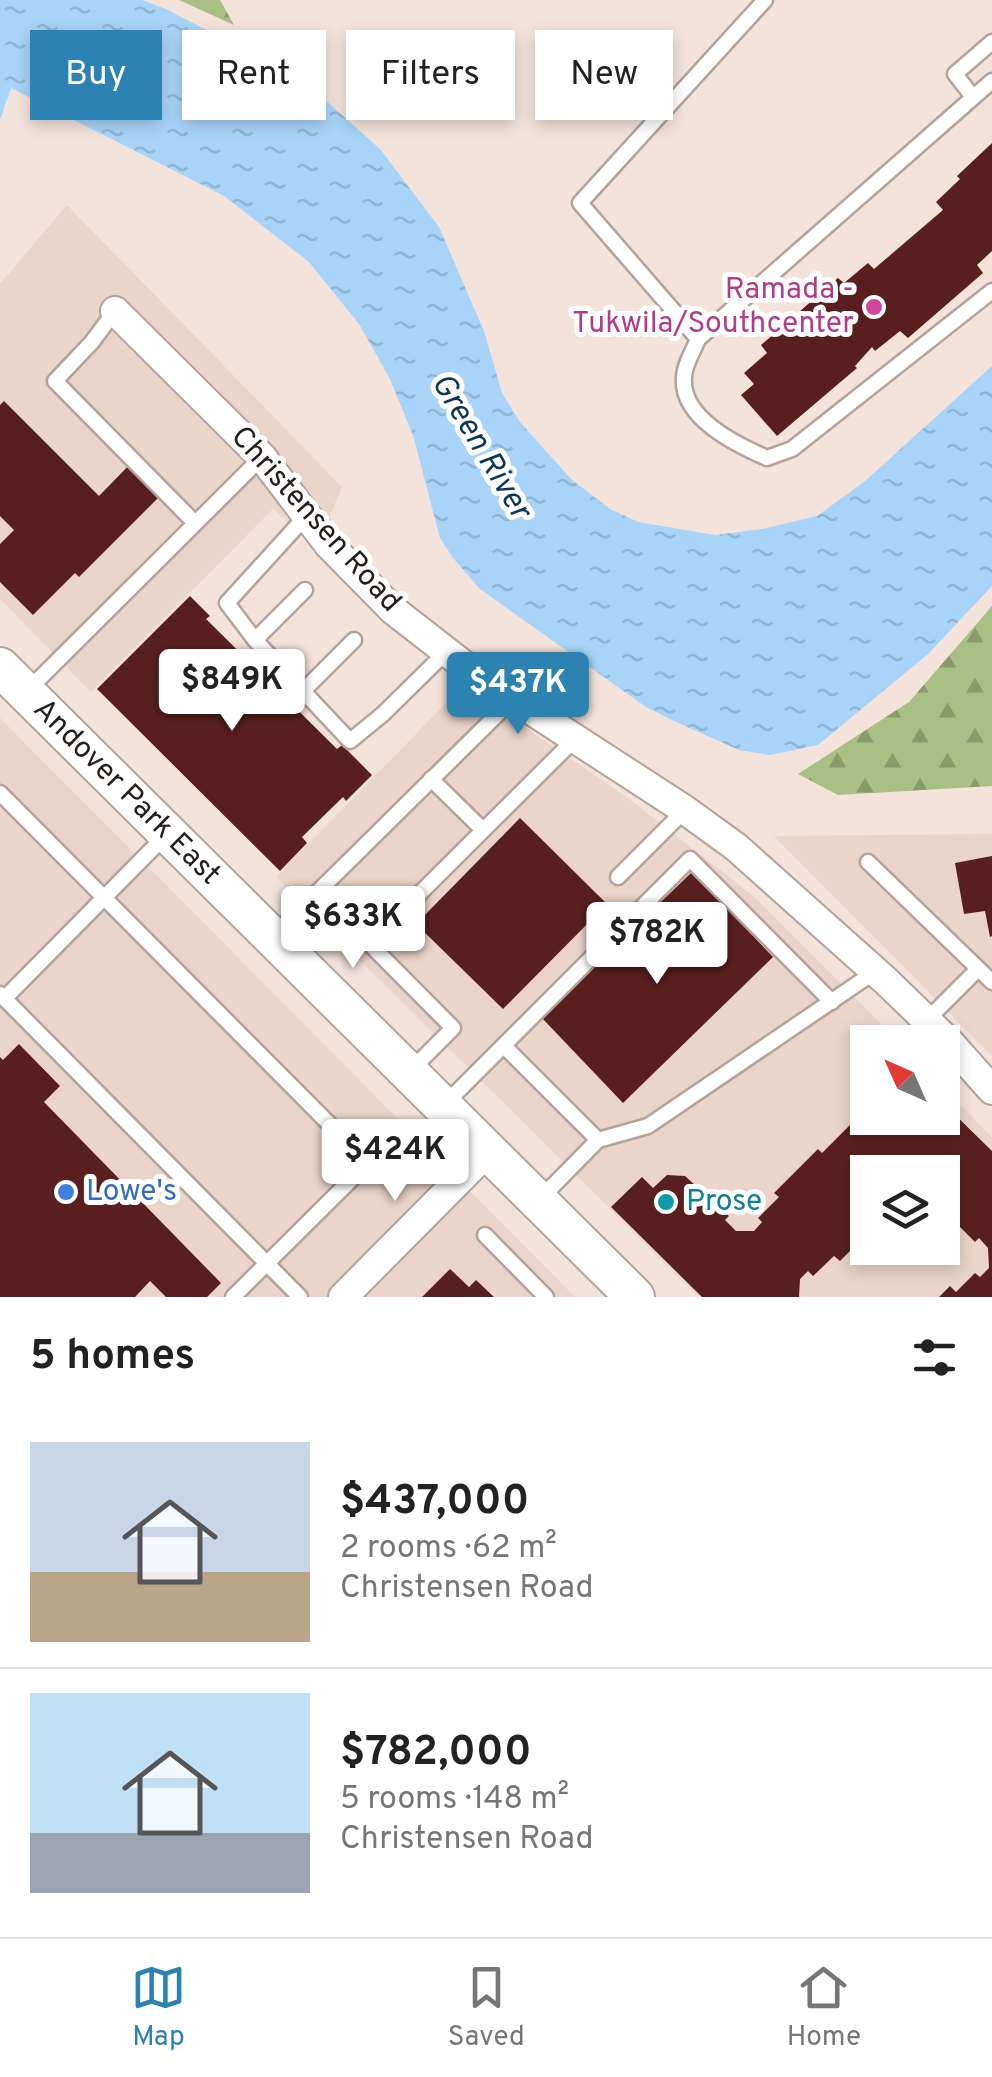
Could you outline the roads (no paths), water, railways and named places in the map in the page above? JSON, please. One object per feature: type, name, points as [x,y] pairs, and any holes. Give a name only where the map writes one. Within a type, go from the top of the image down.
[{"type":"street","name":"Christensen Road","points":[[115,311],[262,457],[356,575],[446,652],[685,810],[776,881],[927,1020],[992,1090]]},
{"type":"street","name":"Andover Park East","points":[[12,679],[634,1297]]},
{"type":"street","points":[[345,1296],[487,1152]]},
{"type":"lane","points":[[698,339],[580,202],[765,0]]},
{"type":"lane","points":[[974,98],[955,74],[992,42]]},
{"type":"lane","points":[[992,81],[698,339],[683,376],[686,396],[718,432],[768,458],[792,449],[992,291]]},
{"type":"lane","points":[[115,311],[56,381],[195,523]]},
{"type":"lane","points":[[12,679],[195,523],[262,457]]},
{"type":"lane","points":[[307,515],[228,603],[255,640],[350,741],[446,652]]},
{"type":"lane","points":[[255,640],[305,590]]},
{"type":"lane","points":[[302,692],[354,640]]},
{"type":"lane","points":[[272,938],[512,699]]},
{"type":"lane","points":[[370,944],[575,739]]},
{"type":"lane","points":[[432,780],[484,830]]},
{"type":"lane","points":[[0,792],[368,1163],[233,1297]]},
{"type":"lane","points":[[618,878],[685,810]]},
{"type":"lane","points":[[168,834],[2,996],[300,1297]]},
{"type":"lane","points":[[442,1107],[690,860],[832,1002]]},
{"type":"lane","points":[[868,862],[992,982]]},
{"type":"lane","points":[[318,892],[454,1028],[408,1073]]},
{"type":"lane","points":[[927,1020],[978,969]]},
{"type":"lane","points":[[537,1201],[598,1140],[648,1126],[876,971]]},
{"type":"lane","points":[[504,1046],[598,1140]]},
{"type":"lane","points":[[485,1235],[546,1297]]},
{"type":"water","name":"Green River","points":[[0,0],[142,0],[206,30],[182,30],[182,120],[326,120],[326,101],[380,149],[439,227],[484,331],[502,393],[520,422],[571,479],[610,509],[638,522],[715,535],[817,516],[864,482],[992,366],[992,586],[928,654],[818,745],[770,755],[739,750],[674,721],[646,707],[480,589],[453,558],[440,538],[413,435],[389,377],[359,324],[309,262],[224,196],[74,120],[162,120],[162,30],[30,30],[30,98],[11,88],[0,120]]},
{"type":"place","name":"Ramada - Tukwila/Southcenter","points":[[874,307]]},
{"type":"place","name":"Lowe's","points":[[66,1192]]},
{"type":"place","name":"Prose","points":[[666,1202]]}]
